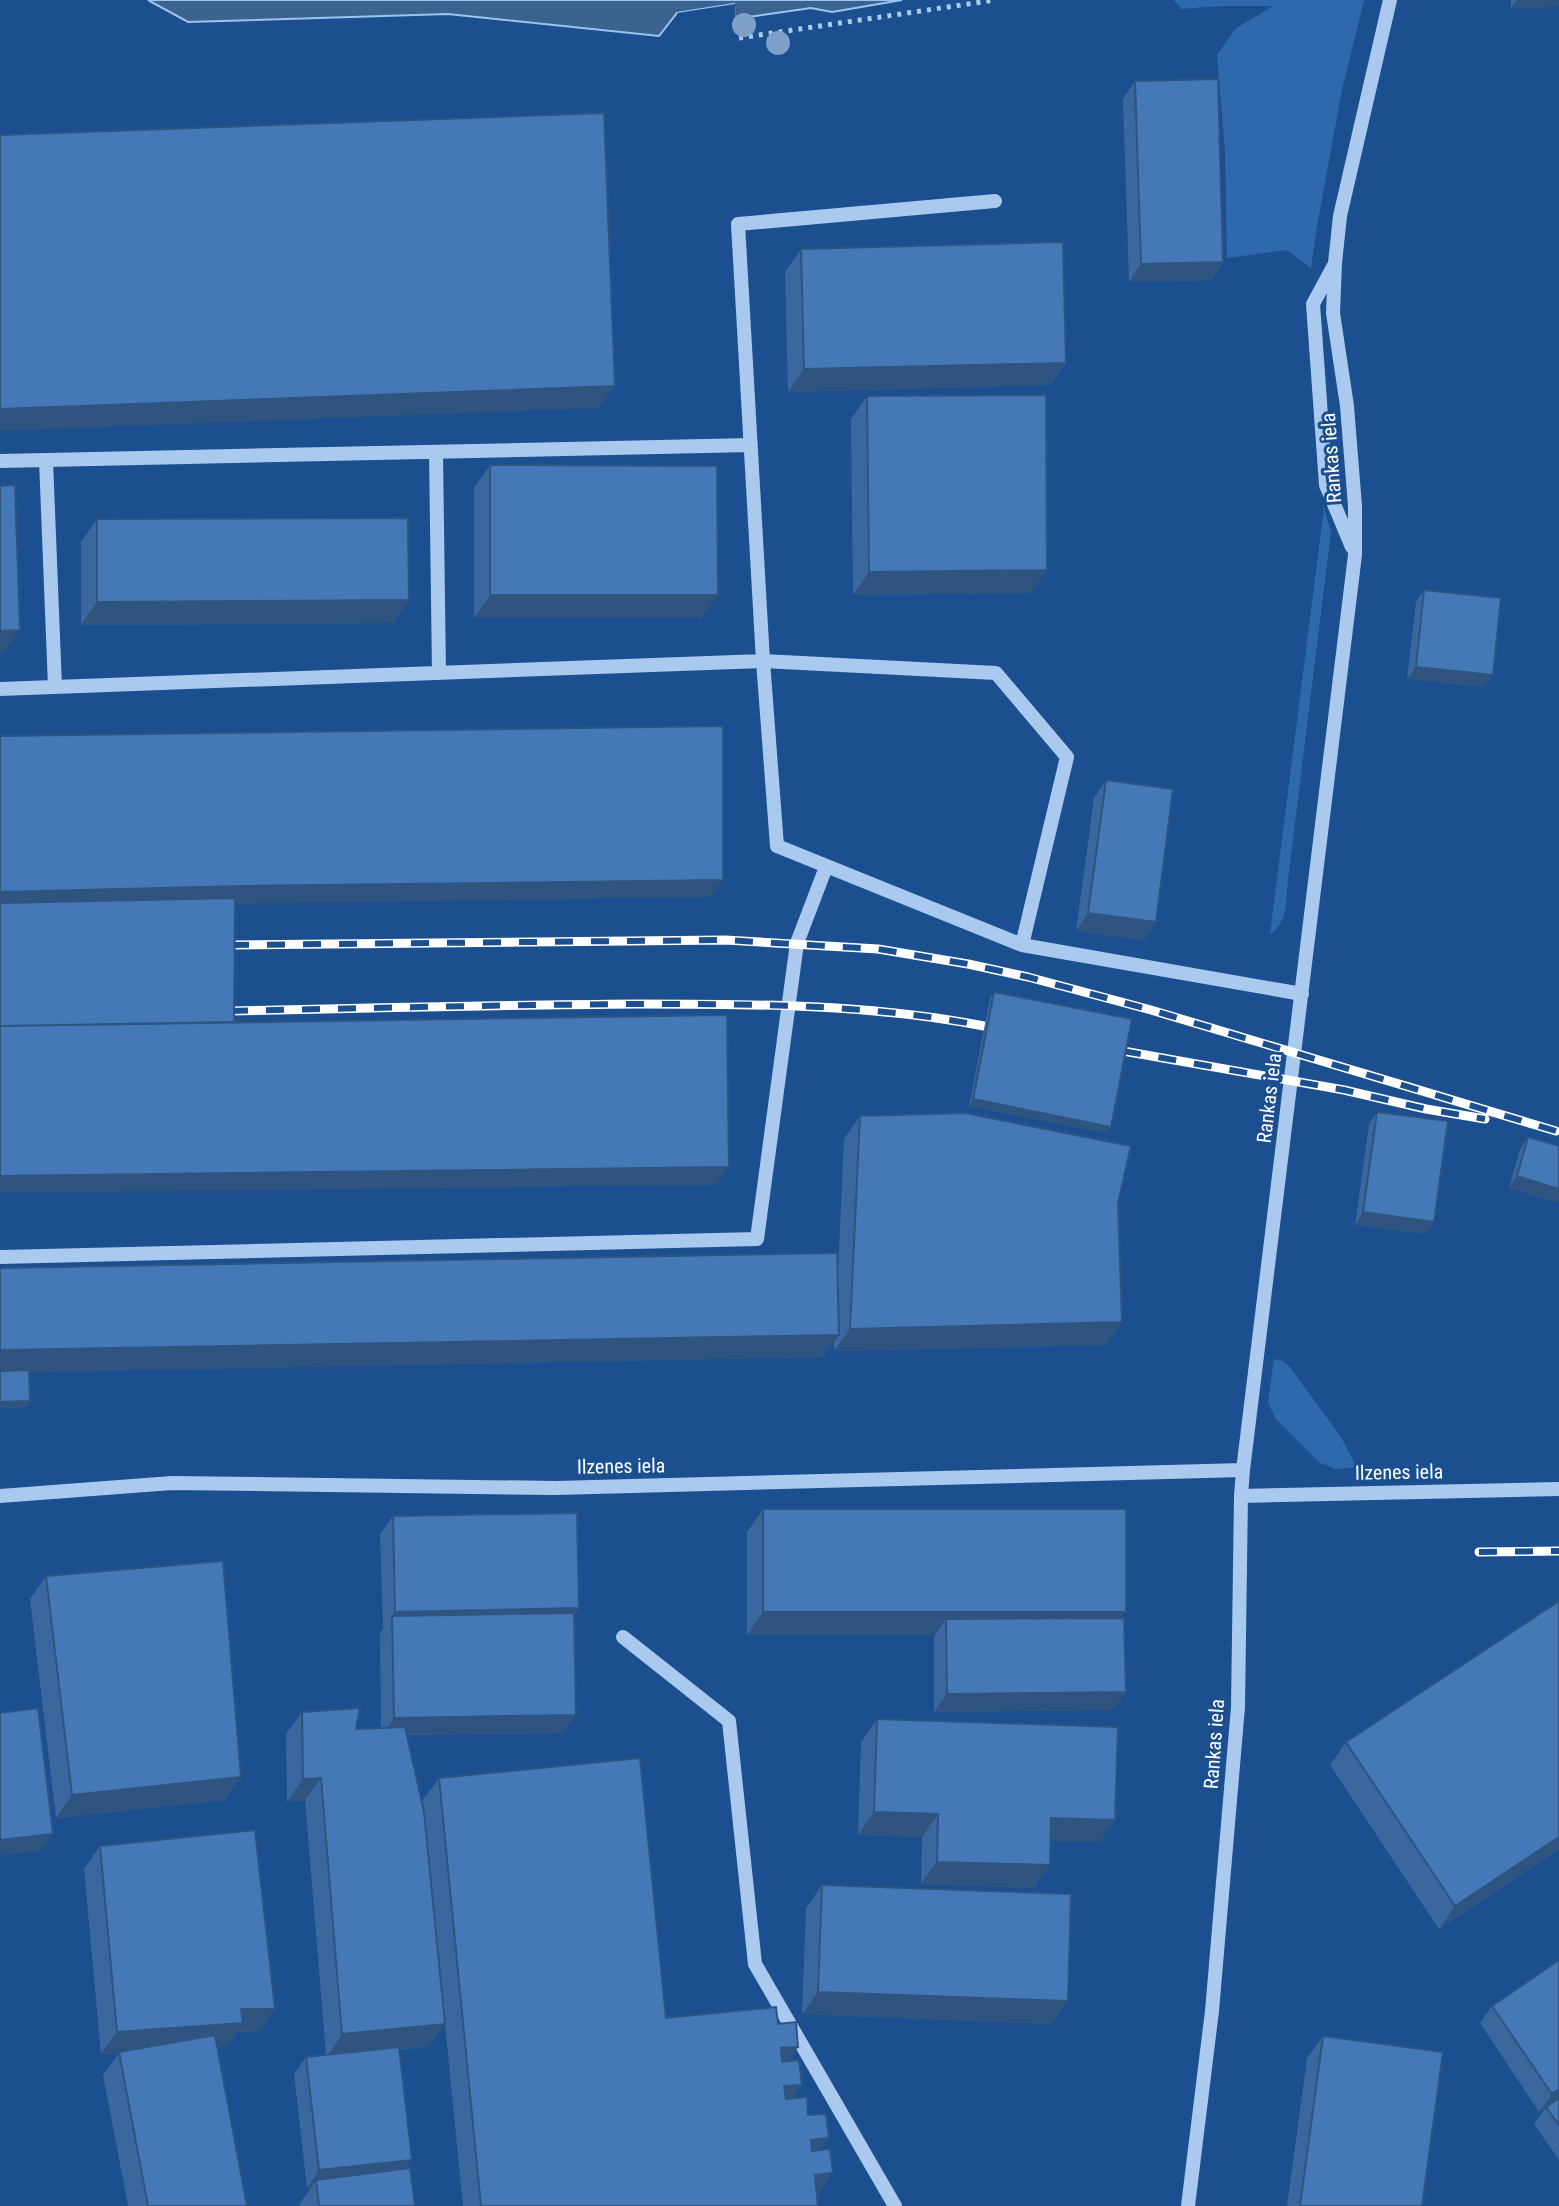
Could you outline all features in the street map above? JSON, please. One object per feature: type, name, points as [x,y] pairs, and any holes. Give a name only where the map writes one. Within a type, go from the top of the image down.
[{"type":"street","name":"Rankas iela","points":[[1188,2206],[1212,2011],[1238,1707],[1243,1470],[1355,555],[1355,506],[1347,406],[1333,313],[1335,263],[1340,216],[1390,0]]},
{"type":"street","points":[[995,201],[738,224],[777,846],[1022,945],[1302,994]]},
{"type":"street","points":[[1335,263],[1313,304],[1326,485],[1355,555]]},
{"type":"street","points":[[0,461],[751,445]]},
{"type":"street","points":[[436,452],[439,673]]},
{"type":"street","points":[[46,460],[55,687]]},
{"type":"street","points":[[0,689],[763,661],[996,673],[1067,757],[1022,945]]},
{"type":"street","points":[[0,1257],[757,1239],[797,943],[826,867]]},
{"type":"street","name":"Ilzenes iela","points":[[0,1496],[172,1483],[556,1488],[1243,1470]]},
{"type":"street","name":"Ilzenes iela","points":[[1241,1496],[1559,1489]]},
{"type":"street","points":[[623,1637],[729,1721],[755,1964],[895,2206]]},
{"type":"path","points":[[739,38],[995,0]]},
{"type":"shaded area","points":[[148,0],[902,0],[832,12],[811,8],[735,19],[734,4],[677,13],[659,36],[448,14],[188,22]]},
{"type":"shaded area","points":[[1174,0],[1364,0],[1342,90],[1311,268],[1287,250],[1227,258],[1225,152],[1217,55],[1235,29],[1273,6],[1181,9]]},
{"type":"shaded area","points":[[1324,507],[1331,532],[1286,903],[1280,924],[1270,934]]},
{"type":"shaded area","points":[[1274,1359],[1289,1366],[1341,1437],[1357,1467],[1336,1469],[1320,1463],[1275,1418],[1268,1402]]},
{"type":"pier","points":[[735,4],[736,23],[732,21],[731,9],[678,18],[677,13]]},
{"type":"building","points":[[1218,79],[1223,262],[1141,264],[1135,81]]},
{"type":"building","points":[[604,113],[615,386],[0,409],[0,135]]},
{"type":"building","points":[[1063,242],[1066,363],[804,369],[801,249]]},
{"type":"building","points":[[1046,395],[1047,570],[869,572],[867,396]]},
{"type":"building","points":[[490,465],[717,466],[718,595],[490,595]]},
{"type":"building","points":[[15,485],[20,630],[0,631],[0,486]]},
{"type":"building","points":[[408,518],[409,600],[97,602],[97,519]]},
{"type":"building","points":[[1424,590],[1501,598],[1493,675],[1416,667]]},
{"type":"building","points":[[723,726],[723,880],[0,892],[0,736]]},
{"type":"building","points":[[1106,780],[1173,789],[1156,922],[1088,913]]},
{"type":"building","points":[[235,898],[234,1022],[0,1026],[0,903]]},
{"type":"building","points":[[994,992],[1132,1019],[1111,1127],[973,1099]]},
{"type":"building","points":[[727,1015],[729,1167],[0,1176],[0,1026]]},
{"type":"building","points":[[1377,1112],[1448,1121],[1434,1222],[1363,1212]]},
{"type":"building","points":[[965,1113],[1131,1146],[1118,1203],[1122,1322],[850,1329],[860,1116]]},
{"type":"building","points":[[1528,1137],[1559,1146],[1559,1189],[1517,1176]]},
{"type":"building","points":[[837,1253],[839,1335],[0,1350],[0,1268]]},
{"type":"building","points":[[29,1370],[30,1401],[0,1402],[0,1371]]},
{"type":"building","points":[[763,1509],[1126,1509],[1126,1612],[763,1612]]},
{"type":"building","points":[[577,1513],[579,1608],[395,1612],[393,1516]]},
{"type":"building","points":[[223,1561],[241,1777],[72,1795],[46,1576]]},
{"type":"building","points":[[1559,1601],[1559,1837],[1455,1906],[1346,1742]]},
{"type":"building","points":[[574,1613],[576,1715],[394,1718],[392,1616]]},
{"type":"building","points":[[1124,1618],[1126,1692],[947,1694],[946,1619]]},
{"type":"building","points":[[38,1708],[53,1834],[0,1840],[0,1713]]},
{"type":"building","points":[[360,1708],[356,1729],[405,1727],[424,1812],[445,2024],[342,2034],[321,1778],[303,1779],[302,1712]]},
{"type":"building","points":[[877,1719],[1118,1727],[1115,1820],[1051,1818],[1050,1865],[937,1862],[938,1814],[874,1812]]},
{"type":"building","points":[[640,1758],[666,2018],[776,2007],[778,2024],[796,2022],[798,2047],[781,2048],[782,2062],[799,2060],[802,2085],[784,2086],[786,2099],[807,2097],[808,2115],[826,2114],[829,2138],[811,2140],[812,2151],[830,2149],[833,2173],[815,2175],[818,2206],[481,2206],[439,1778]]},
{"type":"building","points":[[255,1830],[275,2009],[241,2009],[243,2023],[117,2032],[100,1846]]},
{"type":"building","points":[[822,1885],[1071,1894],[1068,2001],[818,1992]]},
{"type":"building","points":[[1559,1960],[1559,2089],[1552,2094],[1492,2006]]},
{"type":"building","points":[[215,2035],[247,2206],[148,2206],[119,2052]]},
{"type":"building","points":[[1323,2036],[1443,2052],[1422,2206],[1300,2206]]},
{"type":"building","points":[[399,2047],[412,2160],[319,2170],[306,2057]]},
{"type":"building","points":[[1559,2098],[1559,2125],[1546,2107]]},
{"type":"building","points":[[410,2168],[415,2206],[319,2206],[316,2180]]},
{"type":"railway","points":[[231,945],[725,940],[878,949],[1028,977],[1151,1010],[1556,1131]]},
{"type":"railway","points":[[230,1011],[587,1004],[769,1005],[899,1013],[984,1026]]},
{"type":"railway","points":[[1123,1051],[1344,1090],[1485,1119]]},
{"type":"railway","points":[[1479,1552],[1559,1551]]}]
